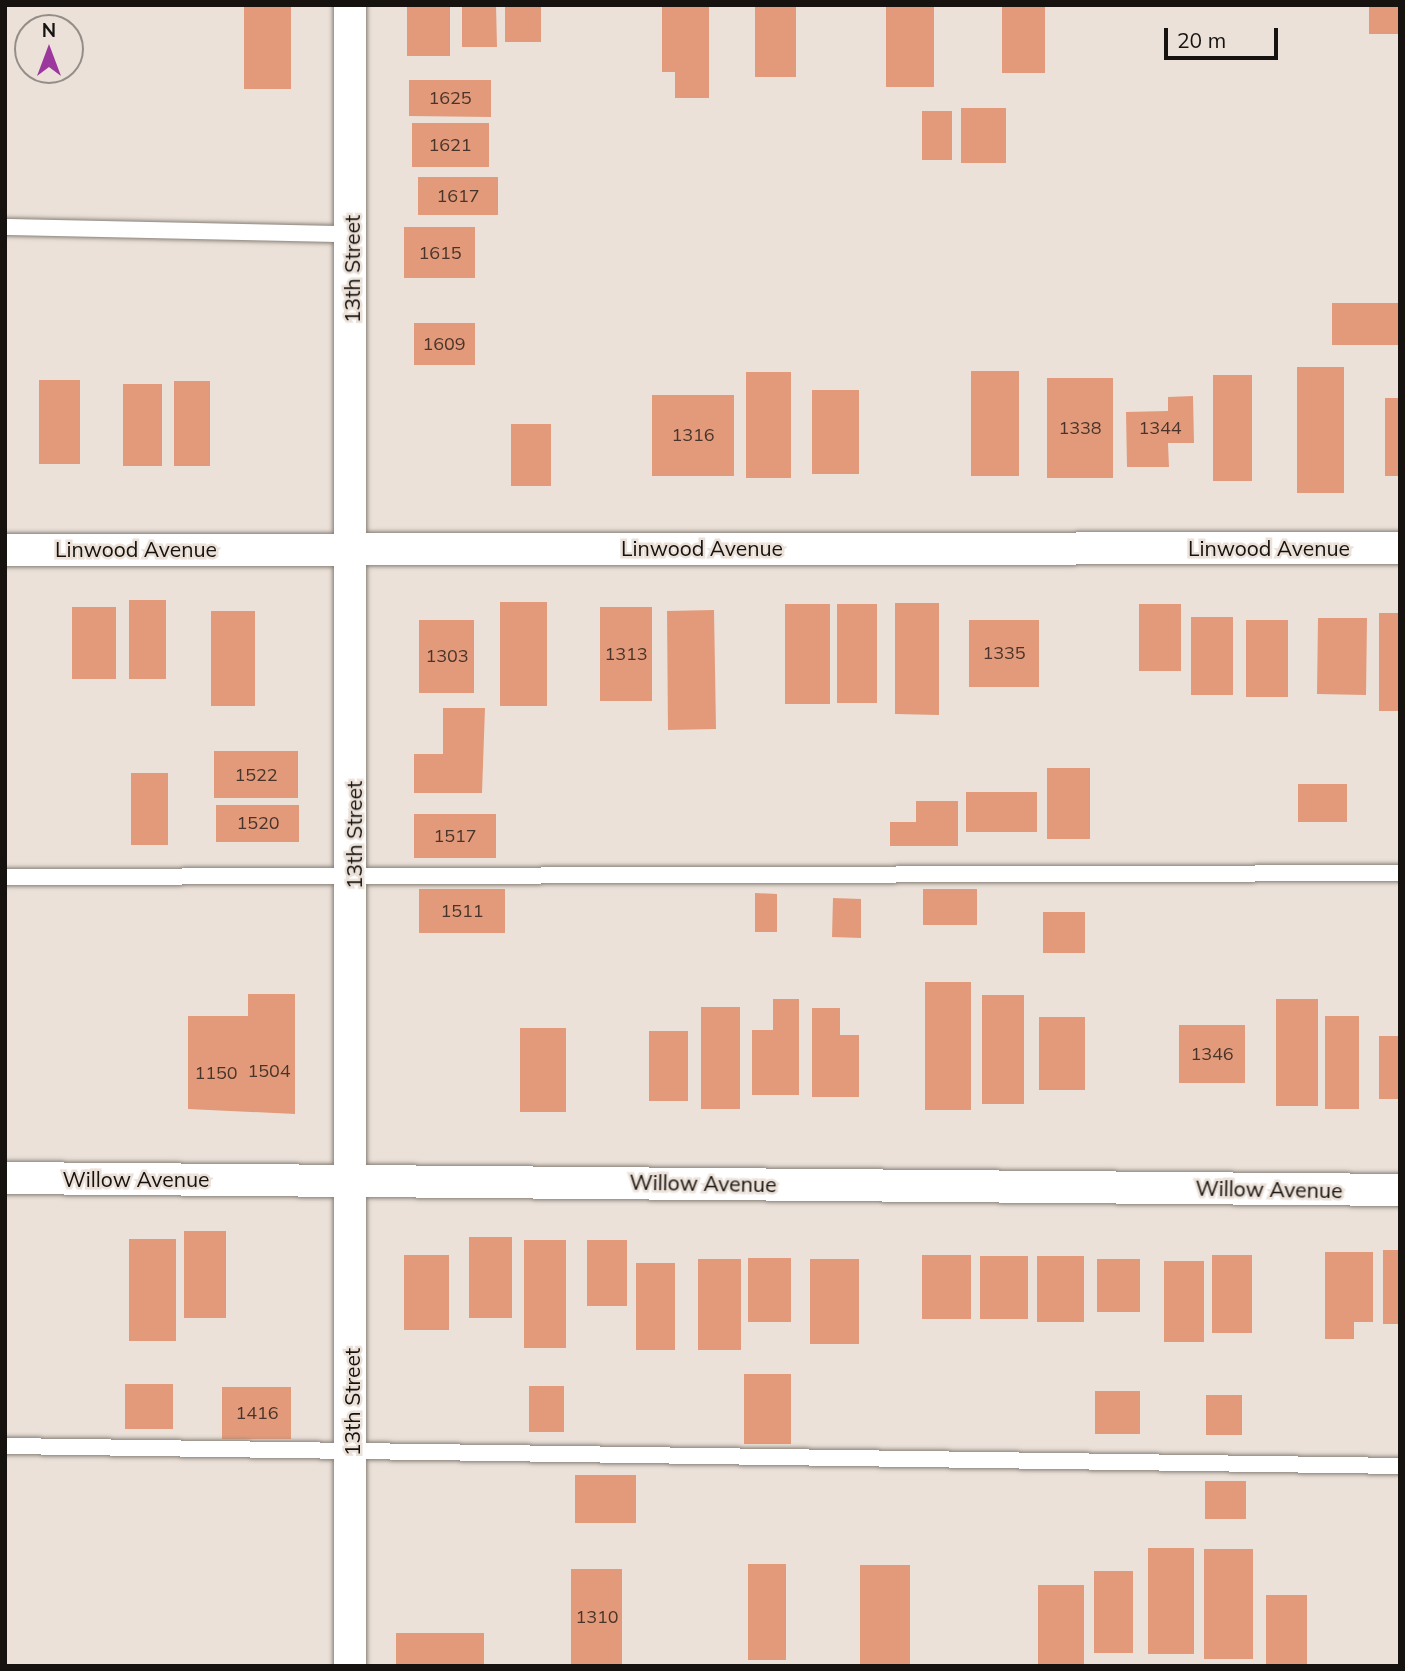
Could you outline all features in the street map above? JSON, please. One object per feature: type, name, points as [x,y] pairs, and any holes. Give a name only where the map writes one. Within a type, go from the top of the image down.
[{"type":"street","name":"13th Street","points":[[350,5],[355,547],[350,1666]]},
{"type":"street","name":"Linwood Avenue","points":[[5,550],[355,547],[1400,548]]},
{"type":"street","name":"Willow Avenue","points":[[5,1178],[1400,1190]]},
{"type":"lane","points":[[5,227],[352,234]]},
{"type":"lane","points":[[5,877],[1400,873]]},
{"type":"lane","points":[[5,1446],[1400,1465]]},
{"type":"building","points":[[244,5],[291,5],[291,89],[244,89]]},
{"type":"building","points":[[407,5],[450,5],[450,56],[407,56]]},
{"type":"building","points":[[462,5],[496,5],[497,47],[462,47]]},
{"type":"building","points":[[505,5],[541,5],[541,42],[505,42]]},
{"type":"building","points":[[662,5],[709,5],[709,98],[675,98],[675,72],[662,72]]},
{"type":"building","points":[[755,5],[796,5],[796,77],[755,77]]},
{"type":"building","points":[[886,5],[934,5],[934,87],[886,87]]},
{"type":"building","points":[[1002,5],[1045,5],[1045,73],[1002,73]]},
{"type":"building","points":[[1369,5],[1400,5],[1400,34],[1369,34]]},
{"type":"building","points":[[409,80],[491,80],[491,117],[409,116]]},
{"type":"building","points":[[961,108],[1006,108],[1006,163],[961,163]]},
{"type":"building","points":[[922,111],[952,111],[952,160],[922,160]]},
{"type":"building","points":[[412,123],[489,123],[489,167],[412,167]]},
{"type":"building","points":[[418,177],[498,177],[498,215],[418,215]]},
{"type":"building","points":[[404,227],[475,227],[475,278],[404,278]]},
{"type":"building","points":[[1332,303],[1400,303],[1400,345],[1332,345]]},
{"type":"building","points":[[414,323],[475,323],[475,365],[414,365]]},
{"type":"building","points":[[1297,367],[1344,367],[1344,493],[1297,493]]},
{"type":"building","points":[[971,371],[1019,371],[1019,476],[971,476]]},
{"type":"building","points":[[746,372],[791,372],[791,478],[746,478]]},
{"type":"building","points":[[1213,375],[1252,375],[1252,481],[1213,481]]},
{"type":"building","points":[[1047,378],[1113,378],[1113,478],[1047,478]]},
{"type":"building","points":[[39,380],[80,380],[80,464],[39,464]]},
{"type":"building","points":[[174,381],[210,381],[210,466],[174,466]]},
{"type":"building","points":[[123,384],[162,384],[162,466],[123,466]]},
{"type":"building","points":[[812,390],[859,390],[859,474],[812,474]]},
{"type":"building","points":[[652,395],[734,395],[734,476],[652,476]]},
{"type":"building","points":[[1193,396],[1194,443],[1168,443],[1169,467],[1127,467],[1126,412],[1168,411],[1168,397]]},
{"type":"building","points":[[1385,398],[1400,398],[1400,476],[1385,476]]},
{"type":"building","points":[[511,424],[551,424],[551,486],[511,486]]},
{"type":"building","points":[[129,600],[166,600],[166,679],[129,679]]},
{"type":"building","points":[[500,602],[547,602],[547,706],[500,706]]},
{"type":"building","points":[[895,603],[939,603],[939,715],[895,714]]},
{"type":"building","points":[[785,604],[830,604],[830,704],[785,704]]},
{"type":"building","points":[[837,604],[877,604],[877,703],[837,703]]},
{"type":"building","points":[[1139,604],[1181,604],[1181,671],[1139,671]]},
{"type":"building","points":[[72,607],[116,607],[116,679],[72,679]]},
{"type":"building","points":[[600,607],[652,607],[652,701],[600,701]]},
{"type":"building","points":[[714,610],[716,729],[668,730],[667,611]]},
{"type":"building","points":[[211,611],[255,611],[255,706],[211,706]]},
{"type":"building","points":[[1379,613],[1400,613],[1400,711],[1379,711]]},
{"type":"building","points":[[1191,617],[1233,617],[1233,695],[1191,695]]},
{"type":"building","points":[[1318,618],[1367,618],[1366,695],[1317,694]]},
{"type":"building","points":[[419,620],[474,620],[474,693],[419,693]]},
{"type":"building","points":[[969,620],[1039,620],[1039,687],[969,687]]},
{"type":"building","points":[[1246,620],[1288,620],[1288,697],[1246,697]]},
{"type":"building","points":[[443,708],[485,708],[482,793],[414,793],[414,754],[443,754]]},
{"type":"building","points":[[214,751],[298,751],[298,798],[214,798]]},
{"type":"building","points":[[1047,768],[1090,768],[1090,839],[1047,839]]},
{"type":"building","points":[[131,773],[168,773],[168,845],[131,845]]},
{"type":"building","points":[[1298,784],[1347,784],[1347,822],[1298,822]]},
{"type":"building","points":[[966,792],[1037,792],[1037,832],[966,832]]},
{"type":"building","points":[[916,801],[958,801],[958,846],[890,846],[890,822],[916,822]]},
{"type":"building","points":[[216,805],[299,805],[299,842],[216,842]]},
{"type":"building","points":[[414,814],[496,814],[496,858],[414,858]]},
{"type":"building","points":[[419,889],[505,889],[505,933],[419,933]]},
{"type":"building","points":[[923,889],[977,889],[977,925],[923,925]]},
{"type":"building","points":[[755,893],[777,894],[777,932],[755,932]]},
{"type":"building","points":[[833,898],[861,899],[861,938],[832,937]]},
{"type":"building","points":[[1043,912],[1085,912],[1085,953],[1043,953]]},
{"type":"building","points":[[925,982],[971,982],[971,1110],[925,1110]]},
{"type":"building","points":[[248,994],[295,994],[295,1114],[188,1109],[188,1016],[248,1016]]},
{"type":"building","points":[[982,995],[1024,995],[1024,1104],[982,1104]]},
{"type":"building","points":[[773,999],[799,999],[799,1095],[752,1095],[752,1030],[773,1030]]},
{"type":"building","points":[[1276,999],[1318,999],[1318,1106],[1276,1106]]},
{"type":"building","points":[[701,1007],[740,1007],[740,1109],[701,1109]]},
{"type":"building","points":[[812,1008],[840,1008],[840,1035],[859,1035],[859,1097],[812,1097]]},
{"type":"building","points":[[1325,1016],[1359,1016],[1359,1109],[1325,1109]]},
{"type":"building","points":[[1039,1017],[1085,1017],[1085,1090],[1039,1090]]},
{"type":"building","points":[[1179,1025],[1245,1025],[1245,1083],[1179,1083]]},
{"type":"building","points":[[520,1028],[566,1028],[566,1112],[520,1112]]},
{"type":"building","points":[[649,1031],[688,1031],[688,1101],[649,1101]]},
{"type":"building","points":[[1379,1036],[1400,1036],[1400,1099],[1379,1099]]},
{"type":"building","points":[[184,1231],[226,1231],[226,1318],[184,1318]]},
{"type":"building","points":[[469,1237],[512,1237],[512,1318],[469,1318]]},
{"type":"building","points":[[129,1239],[176,1239],[176,1341],[129,1341]]},
{"type":"building","points":[[524,1240],[566,1240],[566,1348],[524,1348]]},
{"type":"building","points":[[587,1240],[627,1240],[627,1306],[587,1306]]},
{"type":"building","points":[[1383,1250],[1400,1250],[1400,1324],[1383,1324]]},
{"type":"building","points":[[1325,1252],[1373,1252],[1373,1322],[1354,1322],[1354,1339],[1325,1339]]},
{"type":"building","points":[[404,1255],[449,1255],[449,1330],[404,1330]]},
{"type":"building","points":[[922,1255],[971,1255],[971,1319],[922,1319]]},
{"type":"building","points":[[1212,1255],[1252,1255],[1252,1333],[1212,1333]]},
{"type":"building","points":[[980,1256],[1028,1256],[1028,1319],[980,1319]]},
{"type":"building","points":[[1037,1256],[1084,1256],[1084,1322],[1037,1322]]},
{"type":"building","points":[[748,1258],[791,1258],[791,1322],[748,1322]]},
{"type":"building","points":[[698,1259],[741,1259],[741,1350],[698,1350]]},
{"type":"building","points":[[810,1259],[859,1259],[859,1344],[810,1344]]},
{"type":"building","points":[[1097,1259],[1140,1259],[1140,1312],[1097,1312]]},
{"type":"building","points":[[1164,1261],[1204,1261],[1204,1342],[1164,1342]]},
{"type":"building","points":[[636,1263],[675,1263],[675,1350],[636,1350]]},
{"type":"building","points":[[744,1374],[791,1374],[791,1444],[744,1444]]},
{"type":"building","points":[[125,1384],[173,1384],[173,1429],[125,1429]]},
{"type":"building","points":[[529,1386],[564,1386],[564,1432],[529,1432]]},
{"type":"building","points":[[222,1387],[291,1387],[291,1439],[222,1439]]},
{"type":"building","points":[[1095,1391],[1140,1391],[1140,1434],[1095,1434]]},
{"type":"building","points":[[1206,1395],[1242,1395],[1242,1435],[1206,1435]]},
{"type":"building","points":[[575,1475],[636,1475],[636,1523],[575,1523]]},
{"type":"building","points":[[1205,1481],[1246,1481],[1246,1519],[1205,1519]]},
{"type":"building","points":[[1148,1548],[1194,1548],[1194,1654],[1148,1654]]},
{"type":"building","points":[[1204,1549],[1253,1549],[1253,1659],[1204,1659]]},
{"type":"building","points":[[748,1564],[786,1564],[786,1660],[748,1660]]},
{"type":"building","points":[[860,1565],[910,1565],[910,1666],[860,1666]]},
{"type":"building","points":[[571,1569],[622,1569],[622,1666],[571,1666]]},
{"type":"building","points":[[1094,1571],[1133,1571],[1133,1653],[1094,1653]]},
{"type":"building","points":[[1038,1585],[1084,1585],[1084,1666],[1038,1666]]},
{"type":"building","points":[[1266,1595],[1307,1595],[1307,1666],[1266,1666]]},
{"type":"building","points":[[396,1633],[484,1633],[484,1666],[396,1666]]}]
